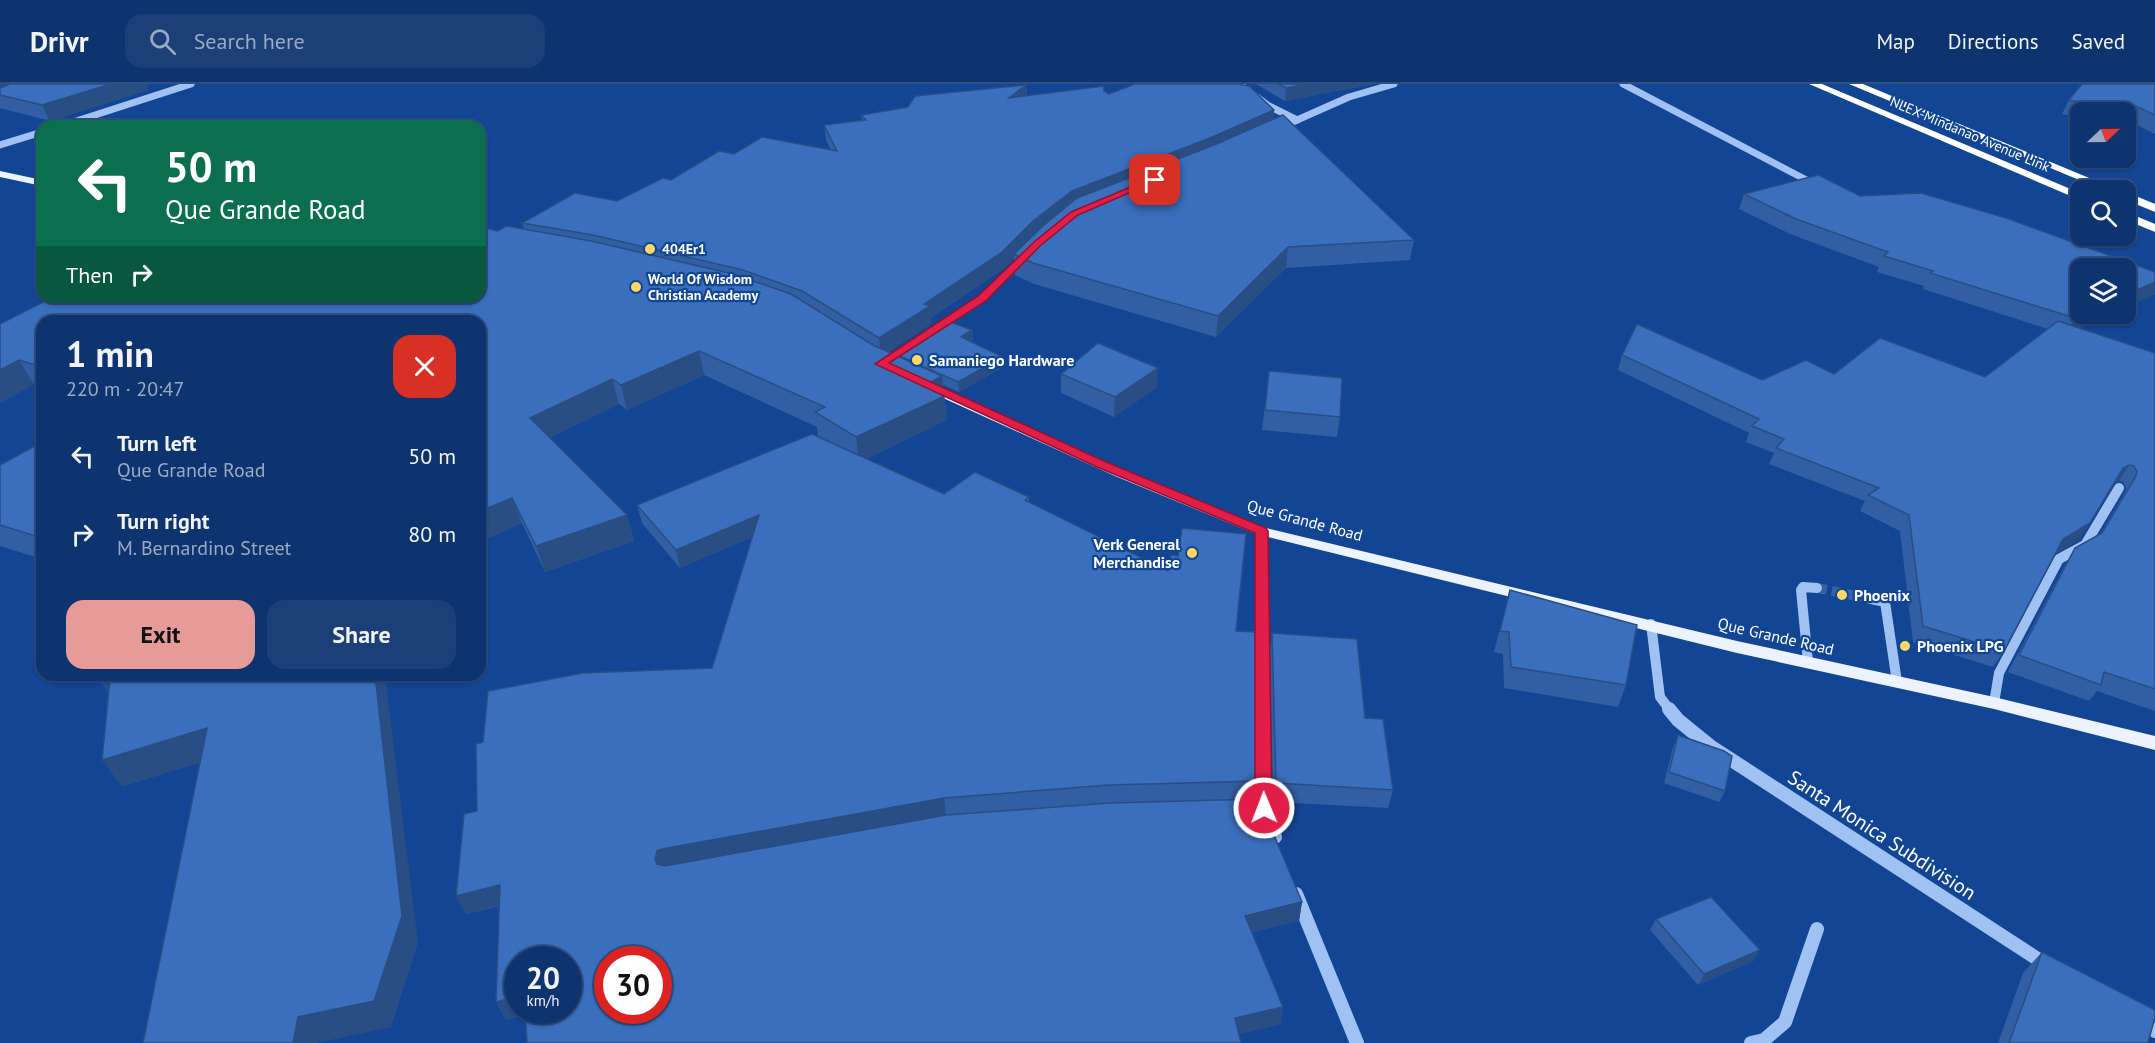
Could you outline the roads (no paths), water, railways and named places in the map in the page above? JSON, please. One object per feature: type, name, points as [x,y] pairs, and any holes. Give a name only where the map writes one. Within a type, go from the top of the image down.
[{"type":"highway","name":"NLEX-Mindanao Avenue Link","points":[[1812,84],[2070,193]]},
{"type":"highway","name":"NLEX-Mindanao Avenue Link","points":[[1854,84],[2088,180]]},
{"type":"highway","points":[[2136,200],[2155,208]]},
{"type":"highway","points":[[2136,220],[2155,228]]},
{"type":"main road","points":[[5,175],[36,182]]},
{"type":"main road","name":"Que Grande Road","points":[[912,379],[1110,468],[1262,531],[2155,743]]},
{"type":"street","points":[[80,120],[191,84]]},
{"type":"street","points":[[1239,84],[1269,106],[1297,120]]},
{"type":"street","points":[[1275,130],[1349,97],[1394,84]]},
{"type":"street","points":[[1623,84],[1824,189]]},
{"type":"street","points":[[0,146],[36,134]]},
{"type":"street","points":[[927,334],[982,299],[1029,252]]},
{"type":"street","points":[[1994,703],[2000,673],[2059,559],[2085,545],[2119,488]]},
{"type":"street","points":[[1262,531],[1258,809],[1280,852]]},
{"type":"street","points":[[1808,662],[1801,590],[1803,587],[1817,588]]},
{"type":"street","points":[[1868,598],[1885,602],[1897,682]]},
{"type":"street","name":"Santa Monica Subdivision","points":[[1652,624],[1660,698],[1678,720],[1710,746],[1970,917],[2058,971]]},
{"type":"street","points":[[1293,885],[1357,1043]]},
{"type":"street","points":[[1751,1043],[1764,1040],[1785,1022],[1817,929]]},
{"type":"street","points":[[2126,1013],[2155,1031]]},
{"type":"tunnel","points":[[1817,588],[1867,598]]},
{"type":"place","name":"404Er1","points":[[650,249]]},
{"type":"place","name":"World Of Wisdom Christian Academy","points":[[636,287]]},
{"type":"place","name":"Samaniego Hardware","points":[[917,360]]},
{"type":"place","name":"Verk General Merchandise","points":[[1192,553]]},
{"type":"place","name":"Phoenix","points":[[1842,595]]},
{"type":"place","name":"Phoenix LPG","points":[[1905,646]]}]
